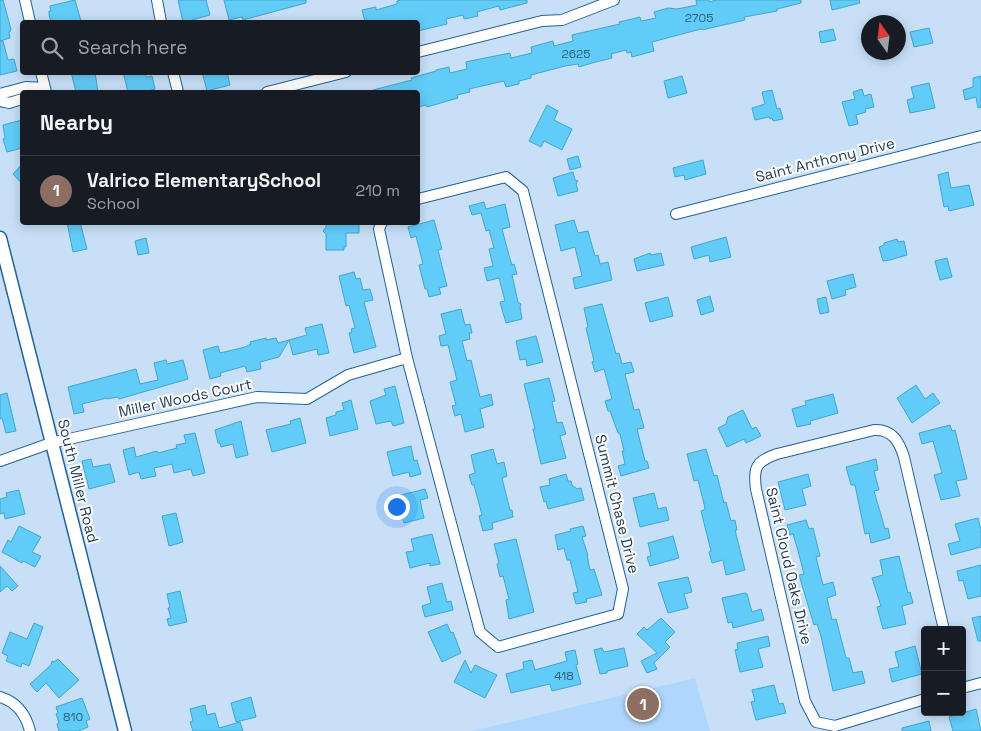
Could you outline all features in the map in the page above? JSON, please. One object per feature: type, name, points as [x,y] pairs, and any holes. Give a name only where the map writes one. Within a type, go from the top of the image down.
[{"type":"street","points":[[25,0],[30,20]]},
{"type":"street","points":[[157,0],[162,20]]},
{"type":"street","points":[[420,52],[542,21],[562,20],[614,0]]},
{"type":"street","points":[[41,75],[43,90]]},
{"type":"street","points":[[174,75],[178,90]]},
{"type":"street","points":[[274,90],[334,75]]},
{"type":"street","points":[[0,94],[26,87],[39,90]]},
{"type":"street","points":[[0,108],[5,102],[20,99]]},
{"type":"street","name":"Saint Anthony Drive","points":[[676,214],[981,136]]},
{"type":"street","name":"Summit Chase Drive","points":[[381,225],[379,229],[407,358],[480,632],[498,647],[618,614],[623,589],[523,191],[506,177],[420,198]]},
{"type":"street","name":"South Miller Road","points":[[0,238],[125,731]]},
{"type":"street","name":"Miller Woods Court","points":[[0,461],[51,443],[257,397],[307,399],[348,375],[407,358]]},
{"type":"street","name":"Saint Cloud Oaks Drive","points":[[921,700],[835,726],[816,722],[805,701],[756,489],[754,478],[757,465],[767,457],[777,454],[874,430],[885,431],[894,437],[904,457],[943,626]]},
{"type":"street","points":[[966,687],[981,683]]},
{"type":"street","points":[[0,697],[19,707],[30,731]]},
{"type":"shaded area","points":[[695,678],[710,731],[472,731]]},
{"type":"building","points":[[0,0],[3,0],[11,29],[9,32],[10,38],[0,41]]},
{"type":"building","points":[[75,0],[81,20],[50,20],[50,6]]},
{"type":"building","points":[[178,0],[206,0],[210,15],[192,20],[183,20]]},
{"type":"building","points":[[224,0],[306,0],[306,3],[243,20],[242,17],[229,20]]},
{"type":"building","points":[[527,0],[527,3],[500,10],[499,6],[477,12],[478,16],[464,19],[463,15],[446,19],[447,24],[420,31],[420,20],[364,20],[362,10],[376,7],[376,10],[397,4],[397,1]]},
{"type":"building","points":[[696,0],[709,0],[709,2],[716,0],[801,0],[801,3],[777,9],[777,11],[744,17],[745,20],[652,42],[654,51],[632,57],[631,52],[627,53],[626,50],[611,54],[612,58],[579,67],[578,64],[565,66],[531,75],[531,78],[519,81],[519,84],[506,87],[504,81],[469,89],[470,92],[457,95],[458,98],[427,107],[426,105],[420,106],[420,90],[373,90],[412,80],[411,78],[449,67],[450,73],[467,69],[466,62],[470,61],[510,53],[511,58],[532,53],[531,47],[553,41],[554,46],[573,41],[572,35],[620,24],[619,22],[640,17],[641,21],[656,18],[654,12],[668,8],[677,9],[697,5]]},
{"type":"building","points":[[830,0],[859,0],[860,3],[832,10]]},
{"type":"building","points":[[929,28],[933,43],[914,47],[910,32]]},
{"type":"building","points":[[833,29],[836,40],[821,43],[819,32]]},
{"type":"building","points":[[3,41],[8,60],[14,59],[17,71],[0,75],[0,42]]},
{"type":"building","points":[[72,75],[95,75],[98,90],[76,90]]},
{"type":"building","points":[[124,75],[152,76],[155,89],[128,90]]},
{"type":"building","points":[[203,75],[228,75],[230,85],[207,90]]},
{"type":"building","points":[[682,76],[687,93],[668,98],[664,81]]},
{"type":"building","points":[[981,76],[981,107],[978,108],[976,97],[965,100],[963,90],[973,87],[973,78]]},
{"type":"building","points":[[929,83],[935,108],[910,113],[907,100],[914,98],[911,87]]},
{"type":"building","points":[[862,89],[864,96],[871,94],[874,107],[865,109],[866,112],[856,115],[858,124],[849,126],[842,102],[855,99],[853,92]]},
{"type":"building","points":[[772,90],[777,109],[780,108],[783,119],[773,121],[769,117],[755,120],[752,108],[765,104],[762,92]]},
{"type":"building","points":[[547,105],[558,111],[554,120],[572,129],[562,150],[544,141],[541,147],[529,141]]},
{"type":"building","points":[[20,121],[20,149],[7,152],[3,139],[5,138],[3,125]]},
{"type":"building","points":[[578,156],[581,167],[570,170],[567,159]]},
{"type":"building","points":[[703,160],[706,174],[685,180],[684,175],[675,177],[673,168]]},
{"type":"building","points":[[20,166],[20,182],[13,174]]},
{"type":"building","points":[[573,172],[575,180],[578,181],[576,184],[578,191],[558,196],[553,178]]},
{"type":"building","points":[[948,172],[951,188],[969,185],[974,205],[949,211],[948,206],[944,207],[938,175]]},
{"type":"building","points":[[484,202],[486,209],[505,204],[510,227],[502,229],[512,265],[514,264],[517,274],[512,275],[518,302],[521,304],[522,319],[506,323],[500,302],[505,301],[499,278],[487,281],[484,268],[493,266],[489,249],[494,248],[489,230],[486,231],[481,213],[472,215],[469,206]]},
{"type":"building","points":[[434,220],[442,249],[438,250],[447,286],[439,288],[441,294],[429,297],[419,265],[423,264],[416,236],[411,238],[408,227]]},
{"type":"building","points":[[574,220],[578,233],[588,231],[595,256],[598,255],[600,264],[608,262],[612,280],[575,289],[573,278],[582,276],[575,247],[561,251],[555,225]]},
{"type":"building","points":[[68,225],[81,225],[87,249],[73,252]]},
{"type":"building","points":[[326,225],[359,225],[359,233],[346,233],[346,247],[344,247],[344,250],[326,250],[326,234],[323,231]]},
{"type":"building","points":[[726,237],[731,257],[710,262],[709,255],[694,259],[691,247]]},
{"type":"building","points":[[146,238],[149,253],[138,255],[135,241]]},
{"type":"building","points":[[897,239],[898,242],[904,241],[907,255],[883,261],[879,247],[884,245],[884,243]]},
{"type":"building","points":[[650,253],[651,255],[661,253],[664,265],[637,271],[634,259]]},
{"type":"building","points":[[947,258],[952,277],[940,280],[935,261]]},
{"type":"building","points":[[354,272],[356,279],[360,278],[363,290],[370,289],[373,300],[364,302],[376,347],[354,353],[349,333],[352,332],[351,329],[355,328],[349,305],[346,306],[339,276]]},
{"type":"building","points":[[853,274],[856,287],[845,290],[846,295],[832,299],[827,281]]},
{"type":"building","points":[[710,296],[714,311],[701,315],[697,300]]},
{"type":"building","points":[[668,297],[673,316],[650,322],[645,303]]},
{"type":"building","points":[[826,297],[829,312],[820,314],[817,299]]},
{"type":"building","points":[[602,304],[616,354],[619,353],[622,364],[631,362],[634,372],[625,374],[634,410],[639,409],[644,428],[637,429],[645,461],[647,461],[649,468],[621,476],[618,466],[625,464],[622,451],[624,451],[620,434],[605,401],[612,399],[604,369],[595,372],[586,328],[588,327],[584,308]]},
{"type":"building","points":[[461,309],[465,325],[470,324],[472,333],[469,333],[470,339],[462,341],[467,361],[471,360],[480,397],[491,394],[493,405],[480,409],[484,427],[465,432],[461,414],[455,416],[452,406],[456,405],[450,382],[457,380],[448,345],[441,346],[439,336],[446,334],[441,314]]},
{"type":"building","points":[[322,324],[329,353],[318,355],[317,349],[293,355],[289,340],[279,357],[260,362],[261,369],[247,372],[245,366],[220,373],[221,376],[210,379],[203,350],[218,346],[220,353],[245,347],[251,344],[250,342],[266,338],[266,340],[276,338],[278,343],[307,335],[305,328]]},
{"type":"building","points":[[536,336],[543,362],[527,366],[526,359],[520,360],[516,341]]},
{"type":"building","points":[[166,360],[167,364],[183,360],[188,379],[119,399],[118,397],[107,398],[82,404],[84,412],[74,414],[68,387],[136,369],[140,384],[158,380],[154,363]]},
{"type":"building","points":[[549,378],[555,401],[552,402],[557,423],[562,422],[566,434],[560,436],[566,458],[541,464],[524,384]]},
{"type":"building","points":[[916,385],[925,399],[933,393],[940,403],[912,423],[897,398]]},
{"type":"building","points":[[395,386],[404,423],[393,426],[391,421],[376,424],[370,401],[386,395],[384,389]]},
{"type":"building","points":[[7,393],[16,431],[6,433],[2,418],[0,419],[0,395]]},
{"type":"building","points":[[833,394],[838,413],[810,421],[811,424],[797,427],[792,409],[806,405],[805,401]]},
{"type":"building","points":[[351,400],[358,429],[330,436],[326,418],[344,410],[342,403]]},
{"type":"building","points":[[743,410],[752,429],[756,427],[761,436],[746,443],[744,439],[727,447],[718,428],[726,424],[728,417]]},
{"type":"building","points":[[300,418],[306,443],[272,452],[266,430],[291,424],[290,421]]},
{"type":"building","points":[[241,421],[248,455],[236,458],[233,444],[221,447],[215,430]]},
{"type":"building","points":[[950,425],[952,431],[955,430],[967,479],[956,481],[960,496],[941,500],[934,475],[942,473],[933,441],[922,444],[919,433]]},
{"type":"building","points":[[195,433],[205,473],[193,476],[191,469],[174,473],[172,464],[154,468],[156,476],[141,479],[139,472],[129,475],[123,450],[134,447],[136,457],[157,451],[158,453],[177,448],[176,445],[186,443],[184,435]]},
{"type":"building","points":[[411,446],[414,461],[417,460],[421,474],[410,477],[409,472],[393,476],[387,452]]},
{"type":"building","points":[[493,449],[497,464],[504,462],[507,476],[502,478],[513,517],[492,523],[493,529],[483,531],[479,516],[482,515],[474,485],[472,485],[469,475],[475,473],[471,455]]},
{"type":"building","points":[[706,449],[714,476],[717,475],[731,521],[735,520],[737,530],[735,530],[745,570],[726,575],[723,560],[712,563],[709,552],[711,551],[701,511],[705,508],[698,480],[694,481],[687,454]]},
{"type":"building","points":[[91,459],[93,467],[110,464],[115,482],[89,489],[82,461]]},
{"type":"building","points":[[876,459],[878,470],[874,471],[879,490],[874,491],[885,529],[888,528],[890,538],[871,543],[869,533],[865,534],[855,485],[851,485],[846,467]]},
{"type":"building","points":[[566,474],[568,481],[571,481],[572,485],[577,489],[581,488],[584,500],[548,509],[540,487],[550,485],[549,479]]},
{"type":"building","points":[[808,474],[811,486],[802,489],[806,505],[785,510],[778,482]]},
{"type":"building","points":[[425,489],[428,498],[420,500],[424,518],[404,523],[397,496]]},
{"type":"building","points":[[19,490],[25,514],[5,519],[4,513],[0,514],[0,499],[7,497],[6,493]]},
{"type":"building","points":[[654,493],[658,509],[666,507],[669,520],[640,527],[633,498]]},
{"type":"building","points":[[176,513],[183,542],[169,546],[162,516]]},
{"type":"building","points":[[978,518],[981,530],[981,547],[951,555],[948,544],[960,541],[955,524]]},
{"type":"building","points":[[806,520],[809,529],[813,528],[820,556],[816,557],[823,585],[833,582],[836,595],[827,598],[832,620],[836,619],[846,658],[849,658],[853,673],[862,671],[865,683],[833,691],[821,636],[817,624],[814,625],[799,575],[804,574],[797,547],[793,534],[790,535],[787,525]]},
{"type":"building","points":[[19,526],[41,537],[32,552],[41,556],[35,567],[23,561],[22,563],[2,552],[8,540],[11,542]]},
{"type":"building","points":[[583,526],[586,536],[582,537],[588,555],[590,570],[594,569],[602,595],[586,599],[587,602],[576,604],[573,593],[578,592],[570,560],[567,560],[564,548],[558,550],[555,535]]},
{"type":"building","points":[[432,534],[440,564],[430,566],[430,563],[410,568],[406,552],[414,551],[411,539]]},
{"type":"building","points":[[673,536],[679,558],[650,566],[647,557],[651,556],[648,543]]},
{"type":"building","points":[[516,539],[534,612],[509,619],[506,600],[509,599],[503,576],[500,577],[497,564],[499,563],[494,544]]},
{"type":"building","points":[[899,556],[908,593],[910,592],[913,603],[902,606],[906,624],[883,629],[877,607],[881,606],[872,578],[883,575],[880,560]]},
{"type":"building","points":[[981,565],[981,596],[968,599],[963,580],[959,581],[957,571]]},
{"type":"building","points":[[0,566],[18,586],[12,591],[7,586],[0,592]]},
{"type":"building","points":[[688,577],[692,592],[684,594],[688,608],[668,613],[658,583]]},
{"type":"building","points":[[442,583],[447,602],[451,601],[453,610],[425,617],[422,606],[431,603],[427,587]]},
{"type":"building","points":[[180,591],[187,622],[169,626],[167,619],[171,618],[167,594]]},
{"type":"building","points":[[747,594],[752,612],[761,609],[764,620],[733,628],[732,622],[728,623],[722,598]]},
{"type":"building","points":[[981,616],[981,641],[978,641],[972,618]]},
{"type":"building","points":[[661,618],[675,632],[665,642],[670,647],[654,663],[657,669],[647,673],[641,661],[657,653],[637,634],[644,627],[647,630]]},
{"type":"building","points":[[34,623],[43,627],[29,666],[22,663],[21,667],[6,661],[8,656],[2,653],[10,632],[27,639]]},
{"type":"building","points":[[447,624],[451,633],[453,632],[461,653],[442,662],[428,632]]},
{"type":"building","points":[[768,636],[770,646],[758,649],[763,667],[740,672],[735,650],[738,649],[737,643]]},
{"type":"building","points":[[915,646],[921,674],[892,682],[889,669],[899,667],[895,652]]},
{"type":"building","points":[[602,648],[604,652],[624,648],[628,666],[600,674],[594,650]]},
{"type":"building","points":[[575,650],[578,664],[576,665],[581,684],[552,691],[550,684],[511,693],[506,674],[524,669],[523,662],[532,660],[535,670],[567,661],[565,652]]},
{"type":"building","points":[[58,659],[79,680],[59,698],[46,683],[37,692],[30,684],[51,665],[52,661],[54,662]]},
{"type":"building","points":[[465,660],[471,673],[475,665],[497,675],[485,698],[454,682]]},
{"type":"building","points":[[774,685],[779,704],[783,703],[786,713],[756,720],[751,702],[755,701],[752,690]]},
{"type":"building","points":[[251,697],[256,717],[236,722],[231,703]]},
{"type":"building","points":[[82,698],[90,719],[86,721],[88,727],[78,731],[59,731],[56,707]]},
{"type":"building","points":[[205,705],[207,715],[215,713],[219,728],[240,722],[243,731],[193,731],[190,722],[193,721],[190,709]]},
{"type":"building","points":[[976,709],[981,731],[953,731],[949,717],[966,716],[966,712]]},
{"type":"building","points":[[929,721],[931,731],[902,731],[902,728]]},
{"type":"place","name":"Valrico ElementarySchool","points":[[643,704]]}]
